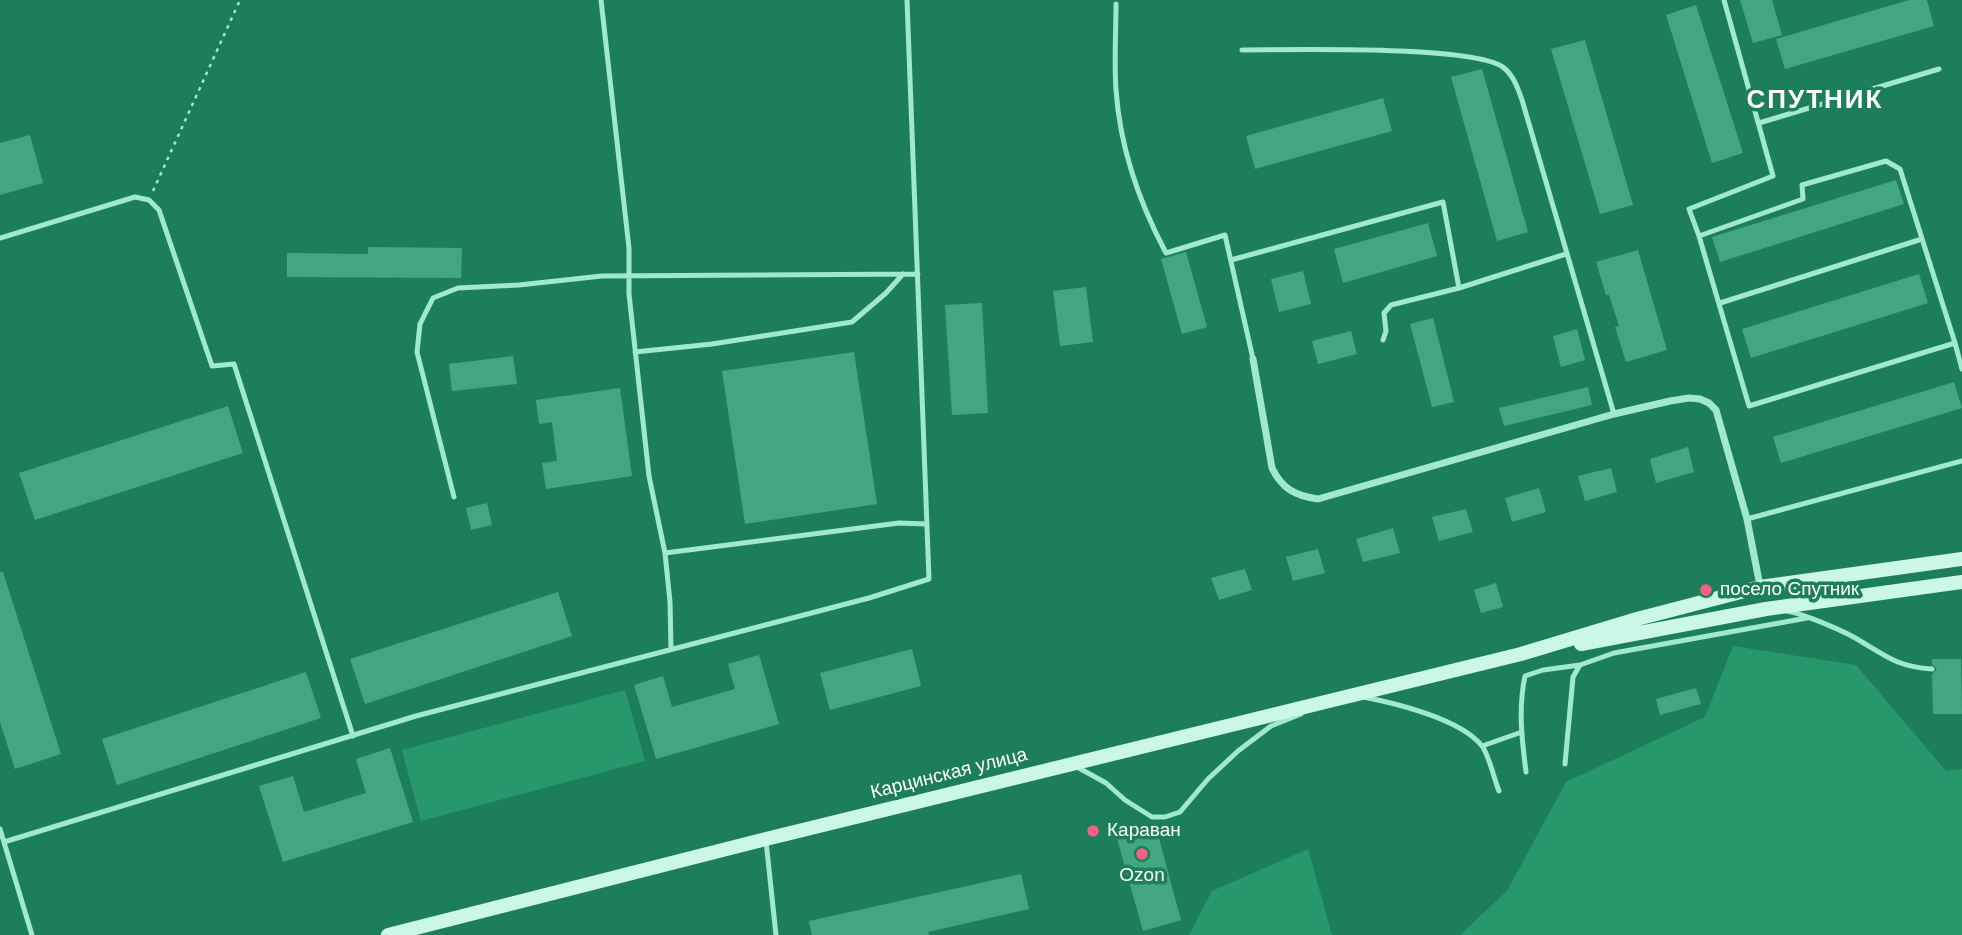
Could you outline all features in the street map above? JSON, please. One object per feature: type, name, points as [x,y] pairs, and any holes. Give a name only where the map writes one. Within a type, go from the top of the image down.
[{"type":"main road","points":[[1521,654],[1637,619],[1760,587],[1962,559]]},
{"type":"main road","points":[[1521,654],[1665,630],[1766,609],[1962,582]]},
{"type":"main road","points":[[1760,587],[1766,609]]},
{"type":"main road","name":"Карцинская улица","points":[[388,935],[766,839],[1521,654]]},
{"type":"street","points":[[1253,359],[1272,468],[1277,479],[1288,490],[1318,499],[1614,414],[1689,398],[1709,403],[1716,410],[1747,519],[1760,587]]},
{"type":"lane","points":[[601,0],[629,248],[635,352],[649,476],[665,553],[671,648]]},
{"type":"lane","points":[[4,842],[416,716],[869,598],[929,579],[907,0]]},
{"type":"lane","points":[[1724,0],[1773,176],[1689,209],[1720,303],[1749,406],[1955,342]]},
{"type":"lane","points":[[1116,4],[1116,91],[1126,156],[1146,215],[1166,253],[1225,235],[1253,359]]},
{"type":"lane","points":[[1242,50],[1419,52],[1488,60],[1505,68],[1515,82],[1522,100],[1614,414]]},
{"type":"lane","points":[[1759,123],[1939,69]]},
{"type":"lane","points":[[1699,236],[1803,199],[1802,185],[1886,160],[1900,169],[1962,369]]},
{"type":"lane","points":[[0,238],[135,197],[149,200],[159,211],[212,366],[234,364],[353,736]]},
{"type":"lane","points":[[1231,260],[1443,202],[1459,288]]},
{"type":"lane","points":[[1720,303],[1922,239]]},
{"type":"lane","points":[[1383,340],[1386,331],[1384,313],[1391,305],[1459,288],[1566,254]]},
{"type":"lane","points":[[635,352],[712,344],[852,322],[886,293],[903,274]]},
{"type":"lane","points":[[454,497],[417,352],[420,324],[433,298],[458,288],[519,285],[601,276],[918,274]]},
{"type":"lane","points":[[1747,519],[1962,461]]},
{"type":"lane","points":[[665,553],[899,523],[926,524]]},
{"type":"lane","points":[[1766,609],[1790,611],[1807,618],[1861,641],[1896,663],[1912,668],[1932,669]]},
{"type":"lane","points":[[1526,772],[1521,693],[1525,676],[1543,670],[1580,665],[1614,653],[1807,618]]},
{"type":"lane","points":[[1565,765],[1573,677],[1580,665]]},
{"type":"lane","points":[[1071,764],[1106,783],[1125,800],[1152,817],[1165,817],[1180,811],[1208,779],[1238,751],[1271,726],[1350,695],[1396,703],[1464,732],[1482,747],[1499,792]]},
{"type":"lane","points":[[1482,747],[1522,732]]},
{"type":"lane","points":[[0,829],[32,935]]},
{"type":"lane","points":[[766,839],[776,935]]},
{"type":"path","points":[[149,200],[240,0]]},
{"type":"green space","points":[[1733,646],[1856,665],[1946,771],[1962,769],[1962,935],[1460,935],[1507,891],[1566,782],[1705,717]]},
{"type":"green space","points":[[625,690],[645,761],[421,821],[402,750]]},
{"type":"green space","points":[[1308,849],[1332,935],[1189,935],[1212,891]]},
{"type":"building","points":[[1740,0],[1772,0],[1782,35],[1753,43]]},
{"type":"building","points":[[1909,0],[1927,0],[1934,26],[1785,69],[1776,39]]},
{"type":"building","points":[[1696,5],[1743,153],[1712,163],[1666,15]]},
{"type":"building","points":[[1585,40],[1633,205],[1600,214],[1551,49]]},
{"type":"building","points":[[1482,69],[1528,232],[1497,241],[1451,77]]},
{"type":"building","points":[[1383,98],[1392,131],[1255,169],[1246,136]]},
{"type":"building","points":[[30,135],[43,183],[0,195],[0,143]]},
{"type":"building","points":[[1896,180],[1904,204],[1720,262],[1712,237]]},
{"type":"building","points":[[1428,223],[1437,256],[1343,283],[1334,249]]},
{"type":"building","points":[[368,247],[462,248],[461,278],[287,277],[287,253],[368,254]]},
{"type":"building","points":[[1638,250],[1667,350],[1626,362],[1615,327],[1619,326],[1596,262]]},
{"type":"building","points":[[1186,252],[1207,327],[1182,334],[1161,259]]},
{"type":"building","points":[[1303,271],[1311,304],[1279,312],[1271,279]]},
{"type":"building","points":[[1919,274],[1928,303],[1751,358],[1742,329]]},
{"type":"building","points":[[1086,287],[1093,342],[1060,346],[1053,291]]},
{"type":"building","points":[[982,303],[988,413],[952,415],[945,305]]},
{"type":"building","points":[[1433,318],[1454,402],[1432,407],[1410,324]]},
{"type":"building","points":[[1577,329],[1585,360],[1561,367],[1553,336]]},
{"type":"building","points":[[1351,331],[1357,354],[1318,364],[1312,341]]},
{"type":"building","points":[[854,352],[877,504],[745,524],[722,371]]},
{"type":"building","points":[[513,356],[517,384],[452,391],[449,364]]},
{"type":"building","points":[[1954,382],[1962,408],[1781,463],[1773,437]]},
{"type":"building","points":[[1588,387],[1592,405],[1504,426],[1499,408]]},
{"type":"building","points":[[620,388],[632,476],[546,489],[542,463],[557,461],[552,422],[539,424],[536,400]]},
{"type":"building","points":[[228,406],[243,453],[35,520],[19,473]]},
{"type":"building","points":[[1688,447],[1694,472],[1656,483],[1650,459]]},
{"type":"building","points":[[1611,468],[1617,492],[1585,501],[1578,476]]},
{"type":"building","points":[[1539,488],[1546,512],[1512,522],[1505,498]]},
{"type":"building","points":[[487,503],[492,525],[471,530],[466,508]]},
{"type":"building","points":[[1466,509],[1473,532],[1439,541],[1432,517]]},
{"type":"building","points":[[1393,528],[1400,553],[1363,562],[1356,539]]},
{"type":"building","points":[[1318,549],[1325,573],[1293,581],[1286,557]]},
{"type":"building","points":[[1245,569],[1252,590],[1219,600],[1211,578]]},
{"type":"building","points":[[0,572],[3,572],[61,754],[15,769],[0,722]]},
{"type":"building","points":[[1496,583],[1503,607],[1481,613],[1474,590]]},
{"type":"building","points":[[558,592],[572,636],[365,704],[350,659]]},
{"type":"building","points":[[912,649],[921,686],[830,710],[820,673]]},
{"type":"building","points":[[759,655],[779,724],[656,759],[634,685],[663,676],[672,707],[735,689],[728,664]]},
{"type":"building","points":[[1932,659],[1961,659],[1962,714],[1933,714],[1932,674],[1937,669],[1932,664]]},
{"type":"building","points":[[306,672],[321,718],[117,785],[102,739]]},
{"type":"building","points":[[1696,688],[1701,704],[1660,715],[1656,699]]},
{"type":"building","points":[[390,748],[413,822],[283,862],[259,786],[293,776],[304,812],[366,793],[356,759]]},
{"type":"building","points":[[1155,824],[1181,920],[1143,931],[1116,835]]},
{"type":"building","points":[[1021,874],[1029,909],[928,932],[929,935],[812,935],[809,921]]},
{"type":"place","name":"посело Спутник","points":[[1706,590]]},
{"type":"place","name":"Караван","points":[[1093,831]]},
{"type":"place","name":"Ozon","points":[[1142,854]]},
{"type":"district","name":"СПУТНИК","points":[[1815,101]]}]
